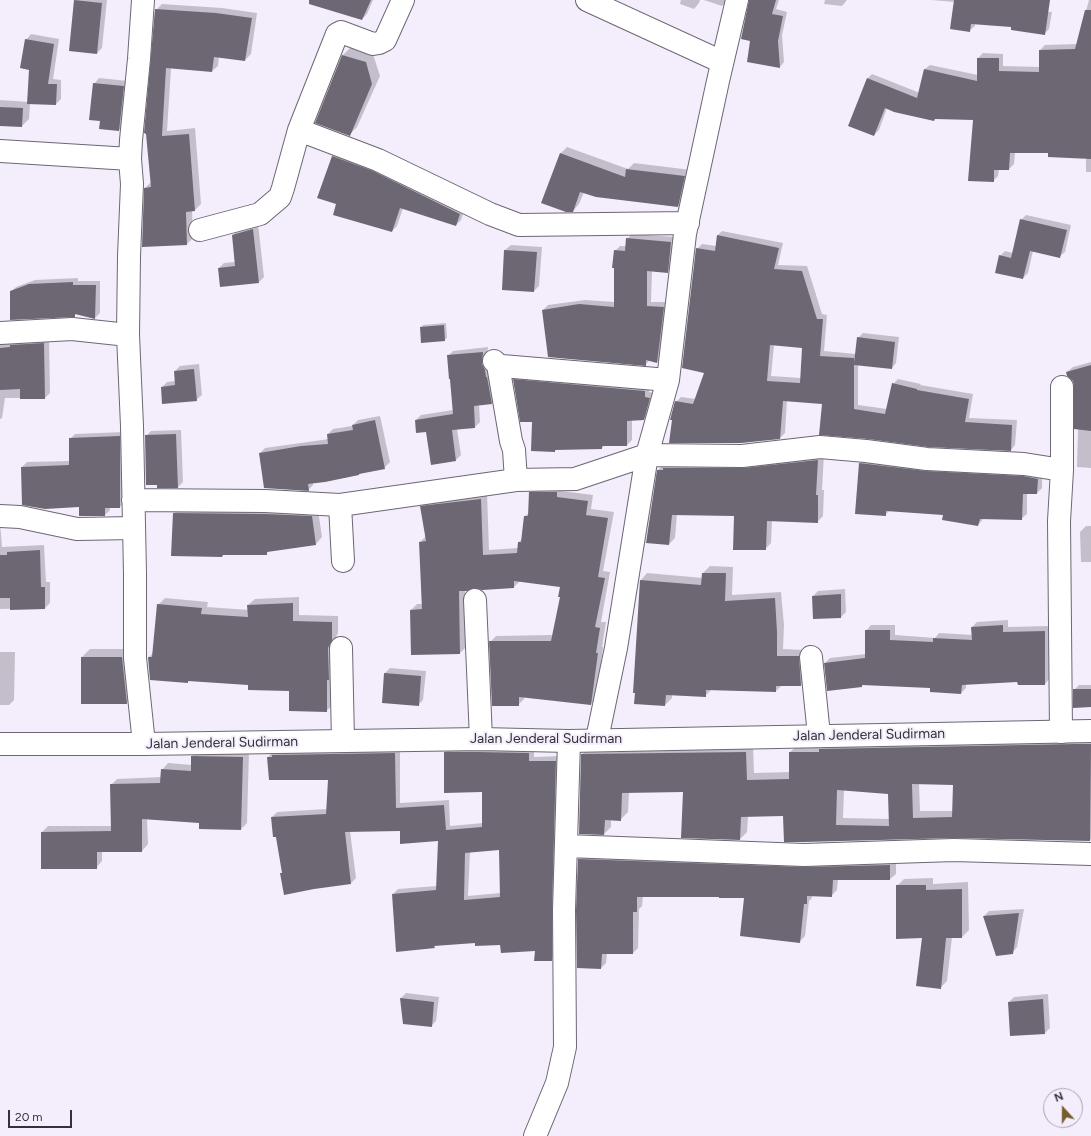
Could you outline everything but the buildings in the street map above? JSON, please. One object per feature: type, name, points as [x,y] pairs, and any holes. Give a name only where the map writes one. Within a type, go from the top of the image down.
[{"type":"street","points":[[143,0],[130,159],[132,184],[128,335],[132,426],[135,658],[144,744]]},
{"type":"street","points":[[200,230],[260,214],[280,197],[299,130],[337,34],[341,32],[373,44],[385,40],[403,0]]},
{"type":"street","points":[[587,0],[722,62]]},
{"type":"street","points":[[597,739],[616,648],[647,455],[668,380],[688,223],[722,62],[737,0]]},
{"type":"street","points":[[299,130],[378,160],[490,214],[519,225],[688,223]]},
{"type":"street","points":[[0,151],[130,159]]},
{"type":"street","points":[[0,333],[72,329],[128,335]]},
{"type":"street","points":[[516,480],[514,450],[510,441],[496,363],[668,380]]},
{"type":"street","points":[[1062,387],[1062,470],[1059,521],[1062,732]]},
{"type":"street","points":[[133,500],[340,505],[516,480],[575,479],[647,455],[742,456],[820,447],[927,459],[1024,464],[1062,470]]},
{"type":"street","points":[[340,505],[343,560]]},
{"type":"street","points":[[0,516],[20,517],[77,529],[134,528]]},
{"type":"street","points":[[475,600],[480,739]]},
{"type":"street","points":[[341,648],[343,741]]},
{"type":"street","points":[[811,657],[819,735]]},
{"type":"street","name":"Jalan Jenderal Sudirman","points":[[0,744],[144,744],[480,739],[569,740],[1091,732]]},
{"type":"street","points":[[535,1136],[558,1083],[565,1047],[564,910],[569,740]]},
{"type":"street","points":[[567,846],[804,855],[954,850],[1091,854]]}]
